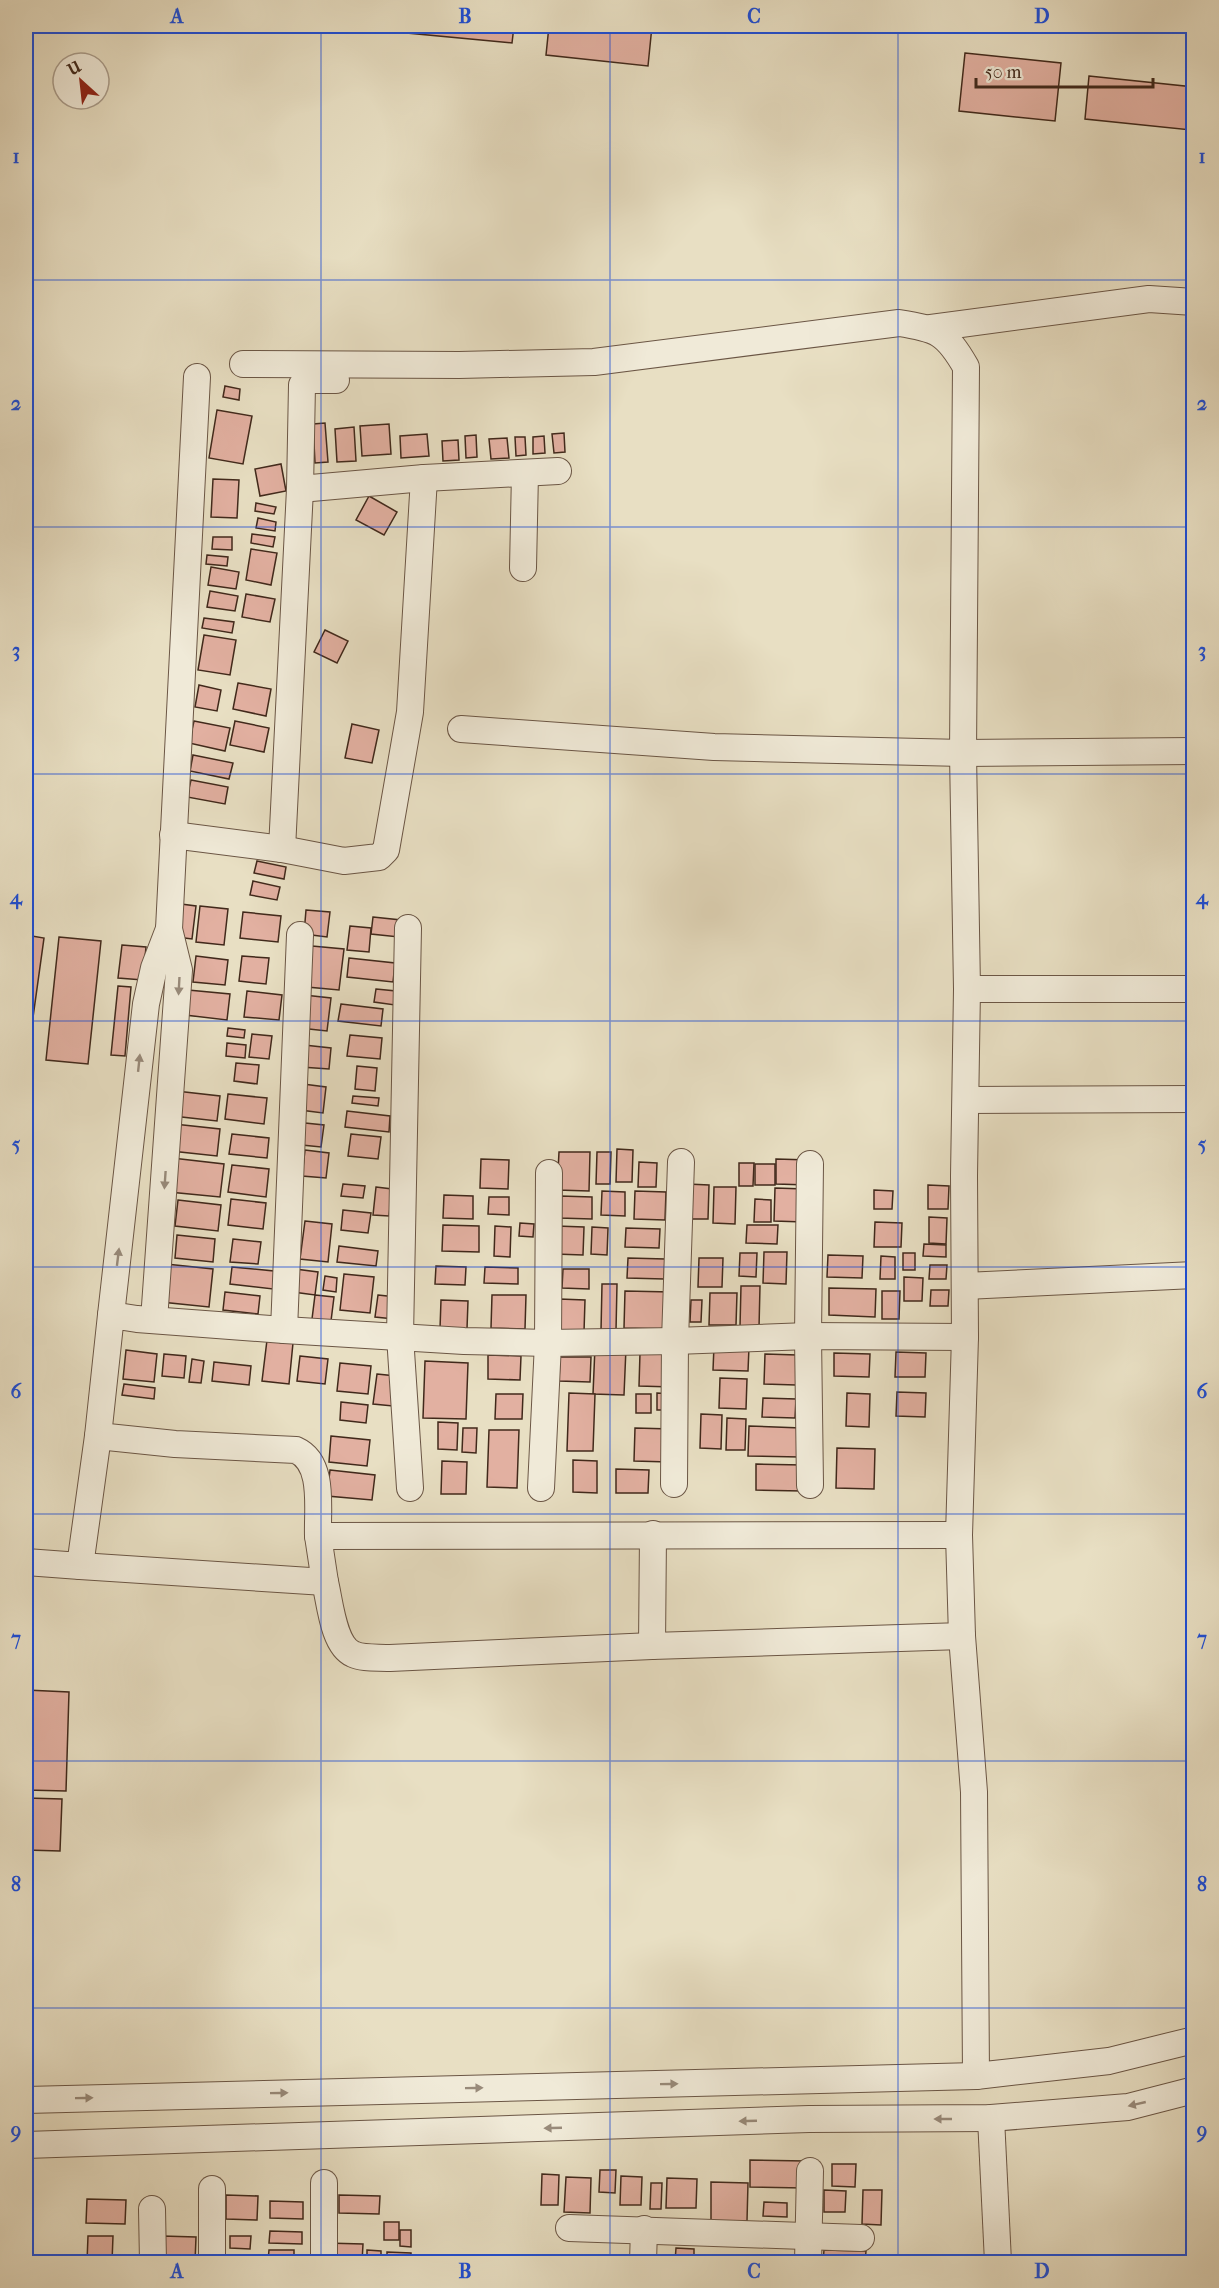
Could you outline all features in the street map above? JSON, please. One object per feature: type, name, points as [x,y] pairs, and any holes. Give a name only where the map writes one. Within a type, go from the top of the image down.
[{"type":"street","points":[[243,364],[459,365],[594,362],[899,323],[931,328],[1149,299],[1194,302]]},
{"type":"street","points":[[931,328],[954,346],[966,367],[963,753],[967,989],[965,1337],[959,1535],[962,1636],[974,1792],[976,2076]]},
{"type":"street","points":[[154,1320],[179,969],[169,929],[197,376]]},
{"type":"street","points":[[282,849],[300,489],[302,385],[308,380],[576,379]]},
{"type":"street","points":[[300,489],[424,478],[558,471]]},
{"type":"street","points":[[523,568],[525,473]]},
{"type":"street","points":[[173,834],[282,849],[344,861],[379,857],[386,850],[410,712],[424,478]]},
{"type":"street","points":[[461,729],[714,747],[963,753],[1194,751]]},
{"type":"street","points":[[408,928],[400,1336],[410,1488]]},
{"type":"street","points":[[80,1566],[98,1436],[146,1004],[154,968],[169,929]]},
{"type":"street","points":[[284,1330],[300,935]]},
{"type":"street","points":[[967,989],[1194,989]]},
{"type":"street","points":[[966,1100],[1194,1099]]},
{"type":"street","points":[[675,1484],[675,1341],[681,1162]]},
{"type":"street","points":[[810,1164],[808,1336],[810,1485]]},
{"type":"street","points":[[541,1488],[548,1343],[549,1173]]},
{"type":"street","points":[[965,1286],[1194,1275]]},
{"type":"street","points":[[111,1315],[284,1330],[464,1341],[548,1343],[808,1336],[965,1337]]},
{"type":"street","points":[[98,1436],[175,1444],[296,1450],[305,1454],[314,1468],[318,1536],[325,1582],[338,1637],[344,1648],[354,1655],[390,1658],[652,1646],[962,1636]]},
{"type":"street","points":[[652,1646],[653,1534]]},
{"type":"street","points":[[318,1536],[959,1535]]},
{"type":"street","points":[[26,1562],[325,1582]]},
{"type":"street","points":[[26,2100],[976,2076],[1109,2061],[1194,2040]]},
{"type":"street","points":[[26,2145],[809,2119],[991,2118],[1128,2107],[1194,2090]]},
{"type":"street","points":[[991,2118],[998,2262]]},
{"type":"street","points":[[808,2262],[810,2170]]},
{"type":"street","points":[[324,2183],[324,2262]]},
{"type":"street","points":[[212,2189],[212,2262]]},
{"type":"street","points":[[152,2209],[153,2262]]},
{"type":"street","points":[[569,2228],[861,2238]]},
{"type":"street","points":[[643,2262],[644,2229]]},
{"type":"building","points":[[327,26],[374,26],[373,30]]},
{"type":"building","points":[[408,26],[514,26],[512,43],[407,33]]},
{"type":"building","points":[[549,26],[652,26],[648,66],[546,55]]},
{"type":"building","points":[[965,53],[1061,63],[1055,121],[959,111]]},
{"type":"building","points":[[1089,76],[1194,87],[1191,130],[1085,119]]},
{"type":"building","points":[[225,386],[240,389],[239,400],[223,397]]},
{"type":"building","points":[[217,410],[252,416],[243,464],[209,458]]},
{"type":"building","points":[[325,423],[328,462],[315,463],[313,424]]},
{"type":"building","points":[[389,424],[391,454],[362,456],[360,426]]},
{"type":"building","points":[[354,427],[356,461],[337,462],[335,429]]},
{"type":"building","points":[[564,433],[565,452],[554,453],[552,434]]},
{"type":"building","points":[[427,434],[429,456],[401,458],[400,436]]},
{"type":"building","points":[[476,435],[477,457],[466,458],[465,436]]},
{"type":"building","points":[[544,436],[545,453],[533,454],[533,437]]},
{"type":"building","points":[[515,437],[525,437],[526,455],[516,456]]},
{"type":"building","points":[[507,438],[509,458],[491,459],[489,439]]},
{"type":"building","points":[[458,440],[459,460],[443,461],[442,441]]},
{"type":"building","points":[[281,464],[286,491],[260,496],[255,469]]},
{"type":"building","points":[[213,479],[239,480],[237,518],[211,517]]},
{"type":"building","points":[[369,496],[397,512],[384,535],[356,520]]},
{"type":"building","points":[[256,503],[276,507],[274,514],[255,511]]},
{"type":"building","points":[[258,518],[276,522],[275,531],[256,528]]},
{"type":"building","points":[[252,534],[275,537],[273,547],[251,543]]},
{"type":"building","points":[[213,537],[232,537],[232,550],[212,549]]},
{"type":"building","points":[[251,549],[277,553],[271,585],[246,580]]},
{"type":"building","points":[[207,555],[228,557],[227,566],[206,564]]},
{"type":"building","points":[[211,567],[239,572],[236,589],[208,585]]},
{"type":"building","points":[[210,591],[238,596],[235,611],[207,607]]},
{"type":"building","points":[[246,594],[275,599],[270,622],[242,617]]},
{"type":"building","points":[[204,618],[234,622],[232,633],[202,628]]},
{"type":"building","points":[[325,630],[348,641],[337,663],[314,652]]},
{"type":"building","points":[[204,635],[236,640],[230,675],[198,670]]},
{"type":"building","points":[[238,683],[271,689],[266,716],[233,709]]},
{"type":"building","points":[[199,685],[221,690],[217,711],[195,707]]},
{"type":"building","points":[[194,721],[230,728],[225,751],[189,743]]},
{"type":"building","points":[[235,721],[269,728],[264,752],[230,745]]},
{"type":"building","points":[[352,724],[379,730],[372,763],[345,758]]},
{"type":"building","points":[[193,755],[233,763],[229,779],[190,771]]},
{"type":"building","points":[[191,780],[228,787],[225,804],[187,797]]},
{"type":"building","points":[[257,861],[286,867],[284,879],[254,873]]},
{"type":"building","points":[[253,881],[280,887],[277,900],[250,895]]},
{"type":"building","points":[[181,904],[196,906],[192,939],[177,937]]},
{"type":"building","points":[[200,906],[228,909],[224,945],[196,942]]},
{"type":"building","points":[[306,910],[330,912],[327,937],[304,934]]},
{"type":"building","points":[[243,912],[281,916],[278,942],[240,938]]},
{"type":"building","points":[[373,917],[401,920],[399,937],[371,934]]},
{"type":"building","points":[[350,926],[371,928],[369,952],[347,950]]},
{"type":"building","points":[[26,935],[44,938],[26,1068]]},
{"type":"building","points":[[59,937],[101,941],[88,1064],[46,1060]]},
{"type":"building","points":[[122,945],[146,947],[143,980],[118,978]]},
{"type":"building","points":[[312,946],[344,949],[339,990],[307,987]]},
{"type":"building","points":[[196,956],[228,960],[225,985],[193,982]]},
{"type":"building","points":[[242,956],[269,958],[266,984],[239,981]]},
{"type":"building","points":[[349,958],[395,963],[393,982],[347,977]]},
{"type":"building","points":[[118,986],[131,987],[125,1056],[111,1055]]},
{"type":"building","points":[[376,989],[396,991],[395,1005],[374,1002]]},
{"type":"building","points":[[188,990],[230,994],[227,1020],[185,1015]]},
{"type":"building","points":[[247,991],[282,995],[279,1020],[244,1017]]},
{"type":"building","points":[[304,995],[331,998],[327,1031],[300,1028]]},
{"type":"building","points":[[341,1004],[383,1009],[381,1026],[338,1021]]},
{"type":"building","points":[[228,1028],[245,1030],[244,1038],[227,1036]]},
{"type":"building","points":[[252,1034],[272,1036],[269,1059],[249,1057]]},
{"type":"building","points":[[350,1035],[382,1038],[380,1059],[347,1056]]},
{"type":"building","points":[[227,1043],[246,1045],[245,1058],[226,1056]]},
{"type":"building","points":[[304,1045],[331,1048],[329,1069],[301,1067]]},
{"type":"building","points":[[236,1063],[259,1065],[257,1084],[234,1081]]},
{"type":"building","points":[[357,1066],[377,1068],[375,1091],[355,1089]]},
{"type":"building","points":[[303,1084],[326,1087],[323,1113],[300,1110]]},
{"type":"building","points":[[176,1091],[220,1096],[217,1121],[173,1116]]},
{"type":"building","points":[[228,1094],[267,1098],[264,1124],[225,1119]]},
{"type":"building","points":[[353,1096],[379,1098],[378,1106],[352,1103]]},
{"type":"building","points":[[347,1111],[390,1116],[389,1132],[345,1127]]},
{"type":"building","points":[[305,1123],[324,1125],[321,1147],[302,1145]]},
{"type":"building","points":[[174,1124],[220,1129],[217,1156],[171,1151]]},
{"type":"building","points":[[232,1134],[269,1138],[267,1158],[229,1154]]},
{"type":"building","points":[[351,1134],[381,1137],[378,1159],[348,1156]]},
{"type":"building","points":[[617,1149],[633,1150],[632,1182],[616,1182]]},
{"type":"building","points":[[305,1150],[329,1153],[326,1178],[302,1176]]},
{"type":"building","points":[[559,1152],[590,1152],[589,1191],[557,1190]]},
{"type":"building","points":[[597,1152],[611,1152],[610,1184],[596,1184]]},
{"type":"building","points":[[172,1158],[224,1164],[220,1197],[169,1192]]},
{"type":"building","points":[[481,1159],[509,1160],[508,1189],[480,1188]]},
{"type":"building","points":[[776,1159],[809,1160],[808,1185],[776,1184]]},
{"type":"building","points":[[639,1162],[657,1163],[656,1187],[638,1187]]},
{"type":"building","points":[[739,1163],[754,1163],[753,1186],[739,1186]]},
{"type":"building","points":[[755,1164],[775,1164],[775,1185],[755,1185]]},
{"type":"building","points":[[232,1165],[269,1169],[266,1197],[228,1192]]},
{"type":"building","points":[[343,1184],[365,1186],[363,1198],[341,1196]]},
{"type":"building","points":[[687,1184],[709,1185],[708,1219],[685,1219]]},
{"type":"building","points":[[928,1185],[949,1186],[948,1209],[928,1209]]},
{"type":"building","points":[[376,1187],[392,1189],[389,1216],[373,1215]]},
{"type":"building","points":[[714,1187],[736,1187],[735,1224],[713,1223]]},
{"type":"building","points":[[775,1188],[805,1189],[804,1222],[774,1221]]},
{"type":"building","points":[[874,1190],[893,1191],[892,1209],[874,1209]]},
{"type":"building","points":[[602,1191],[625,1192],[625,1216],[601,1215]]},
{"type":"building","points":[[635,1191],[666,1192],[665,1220],[634,1219]]},
{"type":"building","points":[[444,1195],[473,1196],[473,1219],[443,1218]]},
{"type":"building","points":[[560,1196],[592,1197],[592,1219],[559,1218]]},
{"type":"building","points":[[489,1197],[509,1197],[509,1215],[488,1214]]},
{"type":"building","points":[[231,1199],[266,1203],[263,1229],[228,1225]]},
{"type":"building","points":[[755,1199],[771,1200],[771,1222],[754,1222]]},
{"type":"building","points":[[178,1200],[221,1205],[218,1231],[175,1226]]},
{"type":"building","points":[[343,1210],[371,1213],[368,1233],[341,1230]]},
{"type":"building","points":[[929,1217],[947,1218],[946,1244],[929,1243]]},
{"type":"building","points":[[305,1221],[332,1224],[328,1262],[300,1259]]},
{"type":"building","points":[[875,1222],[902,1223],[901,1247],[874,1247]]},
{"type":"building","points":[[520,1223],[534,1224],[533,1237],[519,1236]]},
{"type":"building","points":[[443,1225],[479,1226],[479,1252],[442,1251]]},
{"type":"building","points":[[747,1225],[778,1225],[777,1244],[746,1243]]},
{"type":"building","points":[[495,1226],[511,1227],[510,1257],[494,1256]]},
{"type":"building","points":[[556,1226],[584,1227],[583,1255],[555,1254]]},
{"type":"building","points":[[592,1227],[608,1228],[607,1255],[591,1254]]},
{"type":"building","points":[[626,1228],[660,1229],[659,1248],[625,1247]]},
{"type":"building","points":[[177,1235],[215,1239],[213,1262],[175,1258]]},
{"type":"building","points":[[233,1239],[261,1242],[258,1264],[230,1262]]},
{"type":"building","points":[[924,1244],[946,1245],[946,1257],[923,1256]]},
{"type":"building","points":[[339,1246],[378,1251],[376,1266],[337,1262]]},
{"type":"building","points":[[764,1252],[787,1252],[786,1284],[763,1283]]},
{"type":"building","points":[[740,1253],[757,1253],[756,1277],[739,1276]]},
{"type":"building","points":[[903,1253],[915,1253],[915,1270],[903,1270]]},
{"type":"building","points":[[828,1255],[863,1256],[862,1278],[827,1277]]},
{"type":"building","points":[[881,1256],[895,1257],[895,1279],[880,1279]]},
{"type":"building","points":[[628,1258],[665,1259],[664,1279],[627,1278]]},
{"type":"building","points":[[699,1258],[723,1258],[722,1287],[698,1287]]},
{"type":"building","points":[[166,1264],[213,1269],[209,1307],[161,1302]]},
{"type":"building","points":[[930,1265],[947,1265],[946,1279],[929,1279]]},
{"type":"building","points":[[436,1266],[466,1267],[465,1285],[435,1284]]},
{"type":"building","points":[[232,1267],[274,1271],[273,1289],[230,1284]]},
{"type":"building","points":[[485,1267],[518,1268],[518,1284],[484,1283]]},
{"type":"building","points":[[295,1269],[318,1272],[315,1295],[293,1292]]},
{"type":"building","points":[[563,1269],[589,1269],[589,1289],[562,1288]]},
{"type":"building","points":[[344,1274],[374,1277],[370,1313],[340,1310]]},
{"type":"building","points":[[325,1276],[337,1278],[336,1292],[323,1290]]},
{"type":"building","points":[[904,1277],[923,1278],[922,1301],[904,1301]]},
{"type":"building","points":[[602,1284],[617,1284],[616,1331],[601,1331]]},
{"type":"building","points":[[741,1286],[760,1286],[759,1328],[740,1327]]},
{"type":"building","points":[[829,1288],[876,1289],[875,1317],[829,1315]]},
{"type":"building","points":[[931,1290],[949,1290],[948,1306],[930,1306]]},
{"type":"building","points":[[625,1291],[671,1292],[670,1329],[624,1328]]},
{"type":"building","points":[[882,1291],[900,1291],[899,1319],[882,1319]]},
{"type":"building","points":[[225,1292],[260,1296],[258,1314],[223,1310]]},
{"type":"building","points":[[710,1293],[737,1293],[736,1325],[709,1325]]},
{"type":"building","points":[[315,1295],[334,1297],[331,1321],[312,1319]]},
{"type":"building","points":[[378,1295],[396,1297],[394,1319],[375,1317]]},
{"type":"building","points":[[492,1295],[526,1295],[525,1329],[491,1328]]},
{"type":"building","points":[[559,1299],[585,1300],[584,1332],[558,1332]]},
{"type":"building","points":[[441,1300],[468,1301],[467,1329],[440,1329]]},
{"type":"building","points":[[691,1300],[702,1300],[701,1322],[690,1322]]},
{"type":"building","points":[[267,1340],[293,1343],[289,1384],[262,1381]]},
{"type":"building","points":[[714,1346],[749,1347],[748,1371],[713,1370]]},
{"type":"building","points":[[595,1347],[626,1348],[624,1395],[593,1394]]},
{"type":"building","points":[[126,1350],[157,1354],[154,1382],[123,1379]]},
{"type":"building","points":[[896,1352],[926,1353],[925,1377],[895,1377]]},
{"type":"building","points":[[640,1353],[673,1354],[672,1387],[639,1386]]},
{"type":"building","points":[[834,1353],[870,1354],[869,1377],[834,1376]]},
{"type":"building","points":[[164,1354],[186,1356],[184,1378],[162,1376]]},
{"type":"building","points":[[765,1354],[797,1355],[796,1385],[764,1384]]},
{"type":"building","points":[[488,1355],[521,1356],[520,1380],[488,1379]]},
{"type":"building","points":[[300,1356],[328,1359],[325,1384],[297,1381]]},
{"type":"building","points":[[560,1357],[591,1357],[590,1382],[559,1381]]},
{"type":"building","points":[[192,1359],[204,1361],[201,1383],[189,1382]]},
{"type":"building","points":[[425,1361],[468,1363],[466,1419],[423,1418]]},
{"type":"building","points":[[214,1362],[251,1366],[249,1385],[212,1381]]},
{"type":"building","points":[[340,1363],[371,1366],[368,1394],[337,1391]]},
{"type":"building","points":[[377,1374],[396,1376],[393,1406],[373,1404]]},
{"type":"building","points":[[720,1378],[747,1379],[746,1409],[719,1408]]},
{"type":"building","points":[[124,1384],[155,1388],[154,1399],[122,1395]]},
{"type":"building","points":[[897,1392],[926,1393],[925,1417],[896,1416]]},
{"type":"building","points":[[569,1393],[595,1394],[593,1451],[567,1451]]},
{"type":"building","points":[[657,1393],[671,1394],[670,1410],[657,1410]]},
{"type":"building","points":[[847,1393],[870,1394],[869,1427],[846,1426]]},
{"type":"building","points":[[496,1394],[523,1394],[522,1419],[495,1419]]},
{"type":"building","points":[[636,1394],[651,1394],[651,1413],[636,1413]]},
{"type":"building","points":[[763,1398],[796,1399],[795,1418],[762,1417]]},
{"type":"building","points":[[341,1402],[368,1405],[366,1423],[340,1420]]},
{"type":"building","points":[[701,1414],[722,1415],[721,1449],[700,1448]]},
{"type":"building","points":[[727,1418],[746,1419],[745,1450],[726,1450]]},
{"type":"building","points":[[438,1422],[458,1423],[457,1450],[438,1449]]},
{"type":"building","points":[[749,1426],[801,1428],[800,1457],[748,1456]]},
{"type":"building","points":[[463,1428],[477,1428],[476,1453],[462,1452]]},
{"type":"building","points":[[635,1428],[671,1429],[669,1462],[634,1461]]},
{"type":"building","points":[[489,1430],[519,1430],[517,1488],[487,1487]]},
{"type":"building","points":[[331,1436],[370,1440],[367,1466],[329,1462]]},
{"type":"building","points":[[837,1448],[875,1449],[874,1489],[836,1488]]},
{"type":"building","points":[[573,1460],[597,1461],[597,1493],[573,1492]]},
{"type":"building","points":[[442,1461],[467,1462],[466,1494],[441,1494]]},
{"type":"building","points":[[756,1464],[803,1465],[802,1491],[756,1490]]},
{"type":"building","points":[[616,1469],[649,1470],[648,1493],[616,1493]]},
{"type":"building","points":[[330,1470],[375,1475],[372,1500],[327,1496]]},
{"type":"building","points":[[26,1690],[69,1692],[66,1791],[26,1790]]},
{"type":"building","points":[[26,1798],[62,1799],[60,1851],[26,1850]]},
{"type":"building","points":[[750,2160],[805,2161],[804,2188],[750,2187]]},
{"type":"building","points":[[832,2164],[856,2164],[855,2187],[832,2186]]},
{"type":"building","points":[[600,2170],[616,2170],[615,2193],[599,2192]]},
{"type":"building","points":[[542,2174],[559,2175],[558,2205],[541,2205]]},
{"type":"building","points":[[621,2176],[642,2177],[641,2205],[620,2205]]},
{"type":"building","points":[[566,2177],[591,2178],[590,2213],[564,2212]]},
{"type":"building","points":[[667,2178],[697,2179],[696,2208],[666,2208]]},
{"type":"building","points":[[711,2182],[748,2183],[747,2221],[711,2221]]},
{"type":"building","points":[[651,2183],[662,2183],[661,2209],[650,2209]]},
{"type":"building","points":[[824,2190],[846,2191],[845,2212],[824,2212]]},
{"type":"building","points":[[863,2190],[882,2190],[881,2225],[862,2224]]},
{"type":"building","points":[[226,2195],[258,2196],[257,2220],[226,2219]]},
{"type":"building","points":[[339,2195],[380,2196],[379,2214],[339,2213]]},
{"type":"building","points":[[87,2199],[126,2200],[125,2224],[86,2223]]},
{"type":"building","points":[[270,2201],[303,2202],[303,2219],[270,2218]]},
{"type":"building","points":[[764,2202],[787,2203],[787,2217],[763,2216]]},
{"type":"building","points":[[384,2222],[399,2222],[399,2240],[384,2240]]},
{"type":"building","points":[[400,2230],[411,2230],[411,2247],[400,2246]]},
{"type":"building","points":[[270,2231],[302,2232],[302,2244],[269,2243]]},
{"type":"building","points":[[88,2236],[113,2236],[112,2262],[87,2262]]},
{"type":"building","points":[[162,2236],[196,2237],[195,2262],[161,2262]]},
{"type":"building","points":[[230,2236],[251,2236],[250,2249],[230,2248]]},
{"type":"building","points":[[325,2243],[363,2244],[362,2262],[324,2262]]},
{"type":"building","points":[[676,2248],[694,2249],[694,2262],[675,2262]]},
{"type":"building","points":[[269,2250],[294,2250],[294,2262],[268,2261]]},
{"type":"building","points":[[367,2250],[381,2251],[381,2262],[367,2262]]},
{"type":"building","points":[[824,2250],[866,2251],[865,2262],[823,2262]]},
{"type":"building","points":[[387,2252],[411,2253],[411,2262],[387,2262]]},
{"type":"building","points":[[769,2255],[791,2256],[791,2262],[769,2262]]},
{"type":"building","points":[[227,2257],[248,2258],[248,2262],[227,2262]]},
{"type":"building","points":[[704,2259],[714,2259],[714,2262],[704,2262]]},
{"type":"building","points":[[541,2260],[589,2261],[589,2262],[541,2262]]},
{"type":"building","points":[[727,2260],[745,2260],[745,2262],[727,2262]]}]
